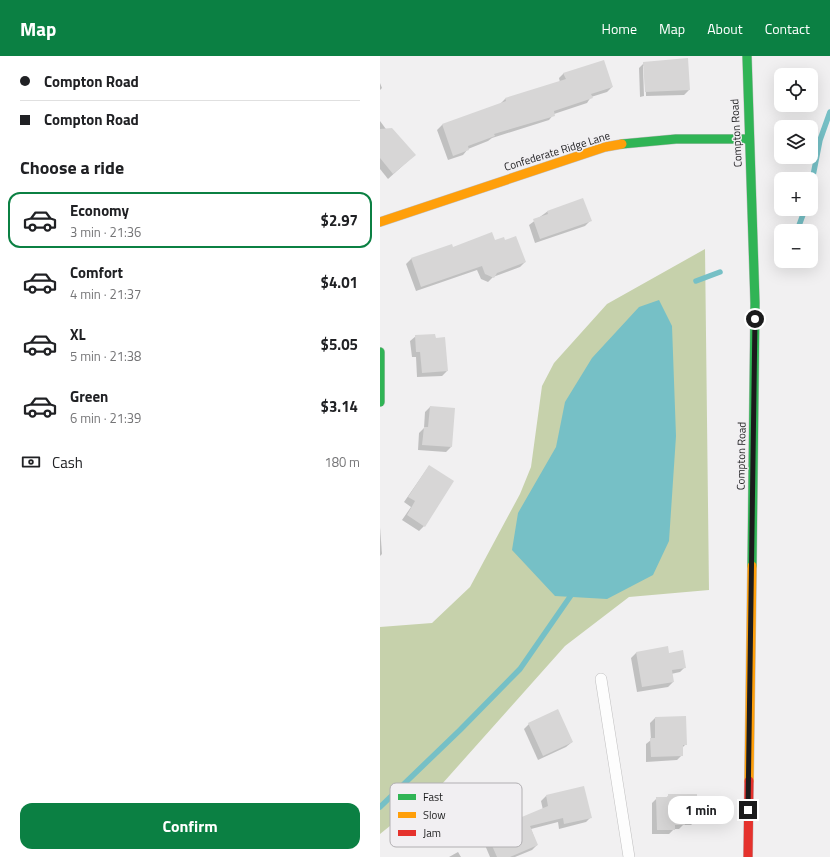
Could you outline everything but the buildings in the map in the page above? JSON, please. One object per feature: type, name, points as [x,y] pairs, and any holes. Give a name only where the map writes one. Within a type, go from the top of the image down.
[{"type":"street","name":"Compton Road","points":[[747,56],[748,139],[755,255],[748,857]]},
{"type":"street","name":"Confederate Ridge Lane","points":[[380,222],[605,147],[630,143],[695,139],[748,139]]},
{"type":"street","points":[[380,352],[380,402]]},
{"type":"lane","points":[[601,679],[628,857]]},
{"type":"green space","points":[[705,249],[709,590],[629,597],[565,646],[443,783],[390,783],[390,826],[380,834],[380,627],[432,623],[470,587],[520,494],[531,467],[542,386],[554,363],[607,304]]},
{"type":"water","points":[[659,300],[672,326],[676,436],[669,541],[653,575],[607,599],[555,596],[512,550],[518,513],[556,447],[565,402],[592,358],[639,307]]},
{"type":"waterway","points":[[814,172],[820,140],[830,112]]},
{"type":"waterway","points":[[800,224],[802,216]]},
{"type":"waterway","points":[[696,281],[720,272]]},
{"type":"waterway","points":[[405,783],[520,669],[574,591]]},
{"type":"waterway","points":[[380,807],[390,797]]},
{"type":"traffic: fast","points":[[747,56],[755,303],[752,566]]},
{"type":"traffic: fast","points":[[622,144],[676,139],[748,139]]},
{"type":"traffic: fast","points":[[380,352],[380,402]]},
{"type":"traffic: slow","points":[[380,222],[605,147],[622,144]]},
{"type":"traffic: slow","points":[[749,781],[752,566]]},
{"type":"traffic: jam","points":[[748,857],[749,781]]},
{"type":"route","points":[[748,810],[755,319]]}]
